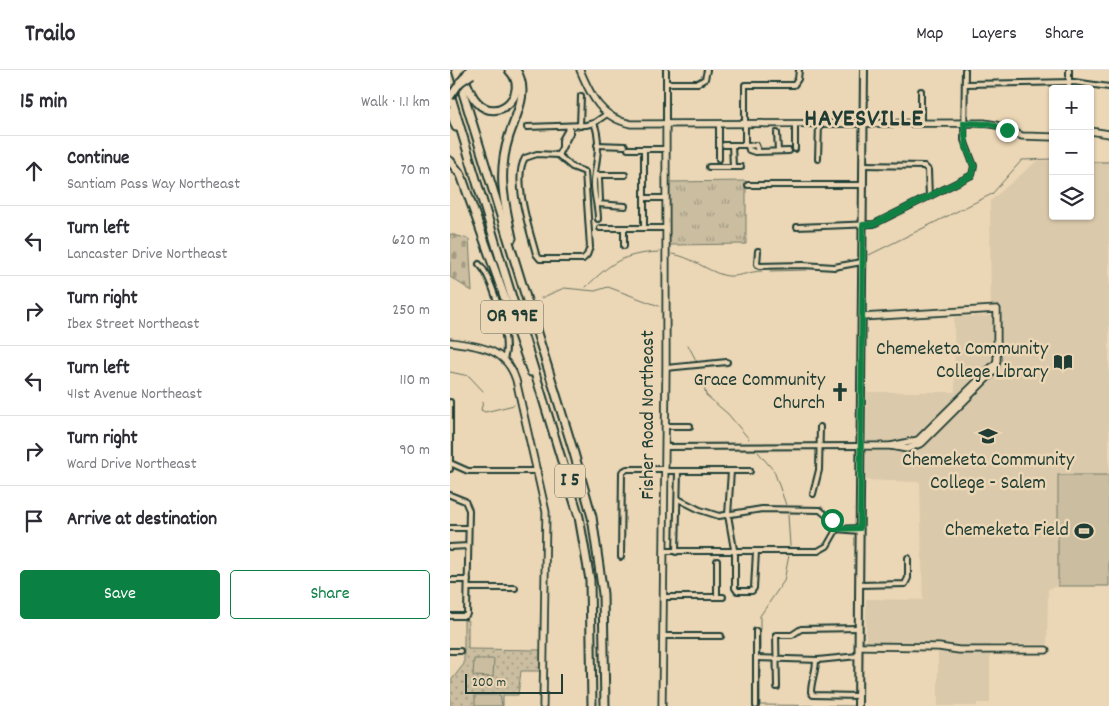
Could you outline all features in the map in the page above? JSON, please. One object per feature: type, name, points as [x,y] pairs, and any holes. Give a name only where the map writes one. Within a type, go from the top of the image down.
[{"type":"highway","name":"I 5","points":[[456,70],[583,483],[596,535],[603,594],[605,706]]},
{"type":"highway","points":[[462,70],[476,102],[485,108],[496,110],[510,104],[515,96],[516,83],[509,70]]},
{"type":"highway","points":[[516,70],[522,82],[522,97],[505,150],[501,172],[520,277]]},
{"type":"highway","points":[[460,82],[473,72]]},
{"type":"highway","name":"I 5","points":[[451,93],[568,476],[583,534],[590,580],[592,706]]},
{"type":"highway","name":"I 5","points":[[450,111],[488,229],[503,264]]},
{"type":"highway","name":"OR 99E","points":[[450,161],[461,175],[470,198],[568,476]]},
{"type":"main road","points":[[858,706],[864,70]]},
{"type":"main road","points":[[451,93],[460,82]]},
{"type":"street","points":[[580,70],[592,96],[606,114],[631,124],[964,123],[990,124],[1022,136],[1049,136]]},
{"type":"street","points":[[666,70],[666,125]]},
{"type":"street","points":[[666,83],[701,83],[705,79],[707,70]]},
{"type":"street","points":[[746,145],[744,124],[745,85],[790,86],[797,82],[798,70]]},
{"type":"street","points":[[797,226],[874,224],[970,176],[974,169],[965,143],[965,70]]},
{"type":"street","points":[[1069,70],[1069,83]]},
{"type":"street","points":[[965,84],[1090,83],[1109,87]]},
{"type":"street","points":[[921,91],[921,123]]},
{"type":"street","points":[[580,126],[581,96]]},
{"type":"street","points":[[527,127],[580,126],[594,123],[606,114]]},
{"type":"street","points":[[594,123],[598,145],[595,175]]},
{"type":"street","points":[[795,124],[795,149]]},
{"type":"street","points":[[818,124],[818,159]]},
{"type":"street","name":"Fisher Road Northeast","points":[[662,706],[666,426],[666,125]]},
{"type":"street","points":[[719,125],[719,159]]},
{"type":"street","points":[[558,155],[562,146],[562,140],[570,126]]},
{"type":"street","points":[[1094,132],[1109,134]]},
{"type":"street","points":[[777,133],[778,151]]},
{"type":"street","points":[[598,145],[666,149]]},
{"type":"street","points":[[724,145],[756,145],[758,151],[790,151]]},
{"type":"street","points":[[732,145],[733,167]]},
{"type":"street","points":[[644,149],[644,228]]},
{"type":"street","points":[[537,154],[558,155],[572,167],[584,170],[586,175],[586,212],[590,247],[588,255],[580,259],[538,257],[522,195],[521,165],[525,158],[537,154]]},
{"type":"street","points":[[863,165],[922,165],[927,168],[929,197]]},
{"type":"street","points":[[709,167],[741,167]]},
{"type":"street","points":[[595,175],[625,175]]},
{"type":"street","points":[[595,175],[599,178],[600,200],[597,204],[598,219]]},
{"type":"street","points":[[748,185],[863,185]]},
{"type":"street","points":[[644,198],[666,198]]},
{"type":"street","points":[[597,204],[625,206]]},
{"type":"street","points":[[600,228],[666,228]]},
{"type":"street","points":[[624,228],[624,246]]},
{"type":"street","points":[[758,251],[757,264],[759,266],[803,265],[834,267],[862,262]]},
{"type":"street","points":[[479,264],[486,269],[497,306],[507,346],[504,358]]},
{"type":"street","points":[[665,446],[890,446],[907,449],[922,443],[994,371],[996,363],[997,309],[862,317]]},
{"type":"street","points":[[450,342],[488,348],[504,358],[512,368],[516,380],[538,471],[547,528],[543,706]]},
{"type":"street","points":[[666,368],[698,366],[710,362],[727,362]]},
{"type":"street","points":[[450,402],[450,469]]},
{"type":"street","points":[[666,426],[690,426]]},
{"type":"street","points":[[813,494],[818,470],[820,427]]},
{"type":"street","points":[[450,463],[468,471],[538,471]]},
{"type":"street","points":[[621,557],[622,472],[627,469],[750,471]]},
{"type":"street","points":[[676,552],[678,471]]},
{"type":"street","points":[[731,471],[728,515],[734,551],[734,588],[737,591],[752,591],[754,588],[756,551]]},
{"type":"street","points":[[450,495],[465,501],[469,510],[467,615],[450,616]]},
{"type":"street","points":[[664,552],[818,551],[831,542],[836,529],[829,516],[816,509],[762,509],[728,515],[708,513],[678,499]]},
{"type":"street","points":[[450,528],[468,528]]},
{"type":"street","points":[[836,529],[860,530]]},
{"type":"street","points":[[450,546],[468,546]]},
{"type":"street","points":[[859,585],[905,584],[908,578],[908,558]]},
{"type":"street","points":[[717,560],[717,597]]},
{"type":"street","points":[[450,580],[468,580]]},
{"type":"street","points":[[468,588],[515,588]]},
{"type":"street","points":[[663,597],[723,597]]},
{"type":"street","points":[[777,687],[776,635],[792,635],[801,629],[859,628]]},
{"type":"street","points":[[756,631],[756,706]]},
{"type":"street","points":[[663,636],[721,636]]},
{"type":"street","points":[[859,646],[938,647],[955,650],[1046,650]]},
{"type":"street","points":[[450,651],[460,651]]},
{"type":"street","points":[[756,658],[816,660],[859,656]]},
{"type":"street","points":[[816,660],[816,674],[811,684],[813,695],[858,696]]},
{"type":"shaded area","name":"Chemeketa Community College - Salem","points":[[1037,161],[1049,161],[1049,220],[1094,220],[1094,161],[1109,161],[1109,586],[1058,586],[1048,589],[1047,644],[990,644],[990,703],[977,703],[977,706],[938,706],[938,643],[866,642],[866,599],[923,600],[920,482],[866,480],[867,392],[955,392],[954,317],[991,316],[990,201]]},
{"type":"green space","points":[[746,181],[746,244],[669,245],[668,182]]},
{"type":"green space","points":[[450,234],[469,239],[472,291],[450,277]]},
{"type":"green space","name":"Chemeketa Field","points":[[1058,475],[1109,475],[1109,586],[1058,586]]},
{"type":"green space","points":[[464,620],[468,621],[468,649],[541,650],[541,671],[521,671],[518,695],[503,695],[503,706],[450,706],[450,682],[464,664]]},
{"type":"green space","points":[[474,659],[494,659],[493,677],[473,676]]},
{"type":"green space","points":[[475,695],[500,695],[502,706],[475,706]]},
{"type":"waterway","points":[[869,255],[992,194],[1022,160],[1049,159]]},
{"type":"waterway","points":[[1094,162],[1109,162]]},
{"type":"waterway","points":[[586,287],[603,271],[626,257],[659,252]]},
{"type":"waterway","points":[[672,254],[686,258],[716,273],[728,276],[762,271]]},
{"type":"waterway","points":[[770,271],[807,270]]},
{"type":"waterway","points":[[541,298],[564,288],[595,291],[608,287],[659,306]]},
{"type":"waterway","points":[[688,345],[698,364]]},
{"type":"waterway","points":[[450,372],[469,376],[483,391]]},
{"type":"waterway","points":[[701,373],[706,395],[728,414],[749,439]]},
{"type":"waterway","points":[[483,402],[481,410],[485,412],[514,405]]},
{"type":"waterway","points":[[758,452],[774,471],[786,505]]},
{"type":"waterway","points":[[788,515],[790,546]]},
{"type":"waterway","points":[[760,653],[760,616],[784,581],[789,555]]},
{"type":"waterway","points":[[760,662],[760,705],[853,706]]},
{"type":"place","name":"Chemeketa Community College Library","points":[[1063,362]]},
{"type":"place","name":"Grace Community Church","points":[[840,392]]},
{"type":"place","name":"Chemeketa Community College - Salem","points":[[988,436]]},
{"type":"place","name":"Chemeketa Field","points":[[1084,531]]},
{"type":"district","name":"HAYESVILLE","points":[[864,120]]},
{"type":"route","points":[[832,520],[836,529],[860,528],[863,225],[874,224],[972,175],[974,166],[964,140],[964,123],[990,124],[1007,130]]}]
